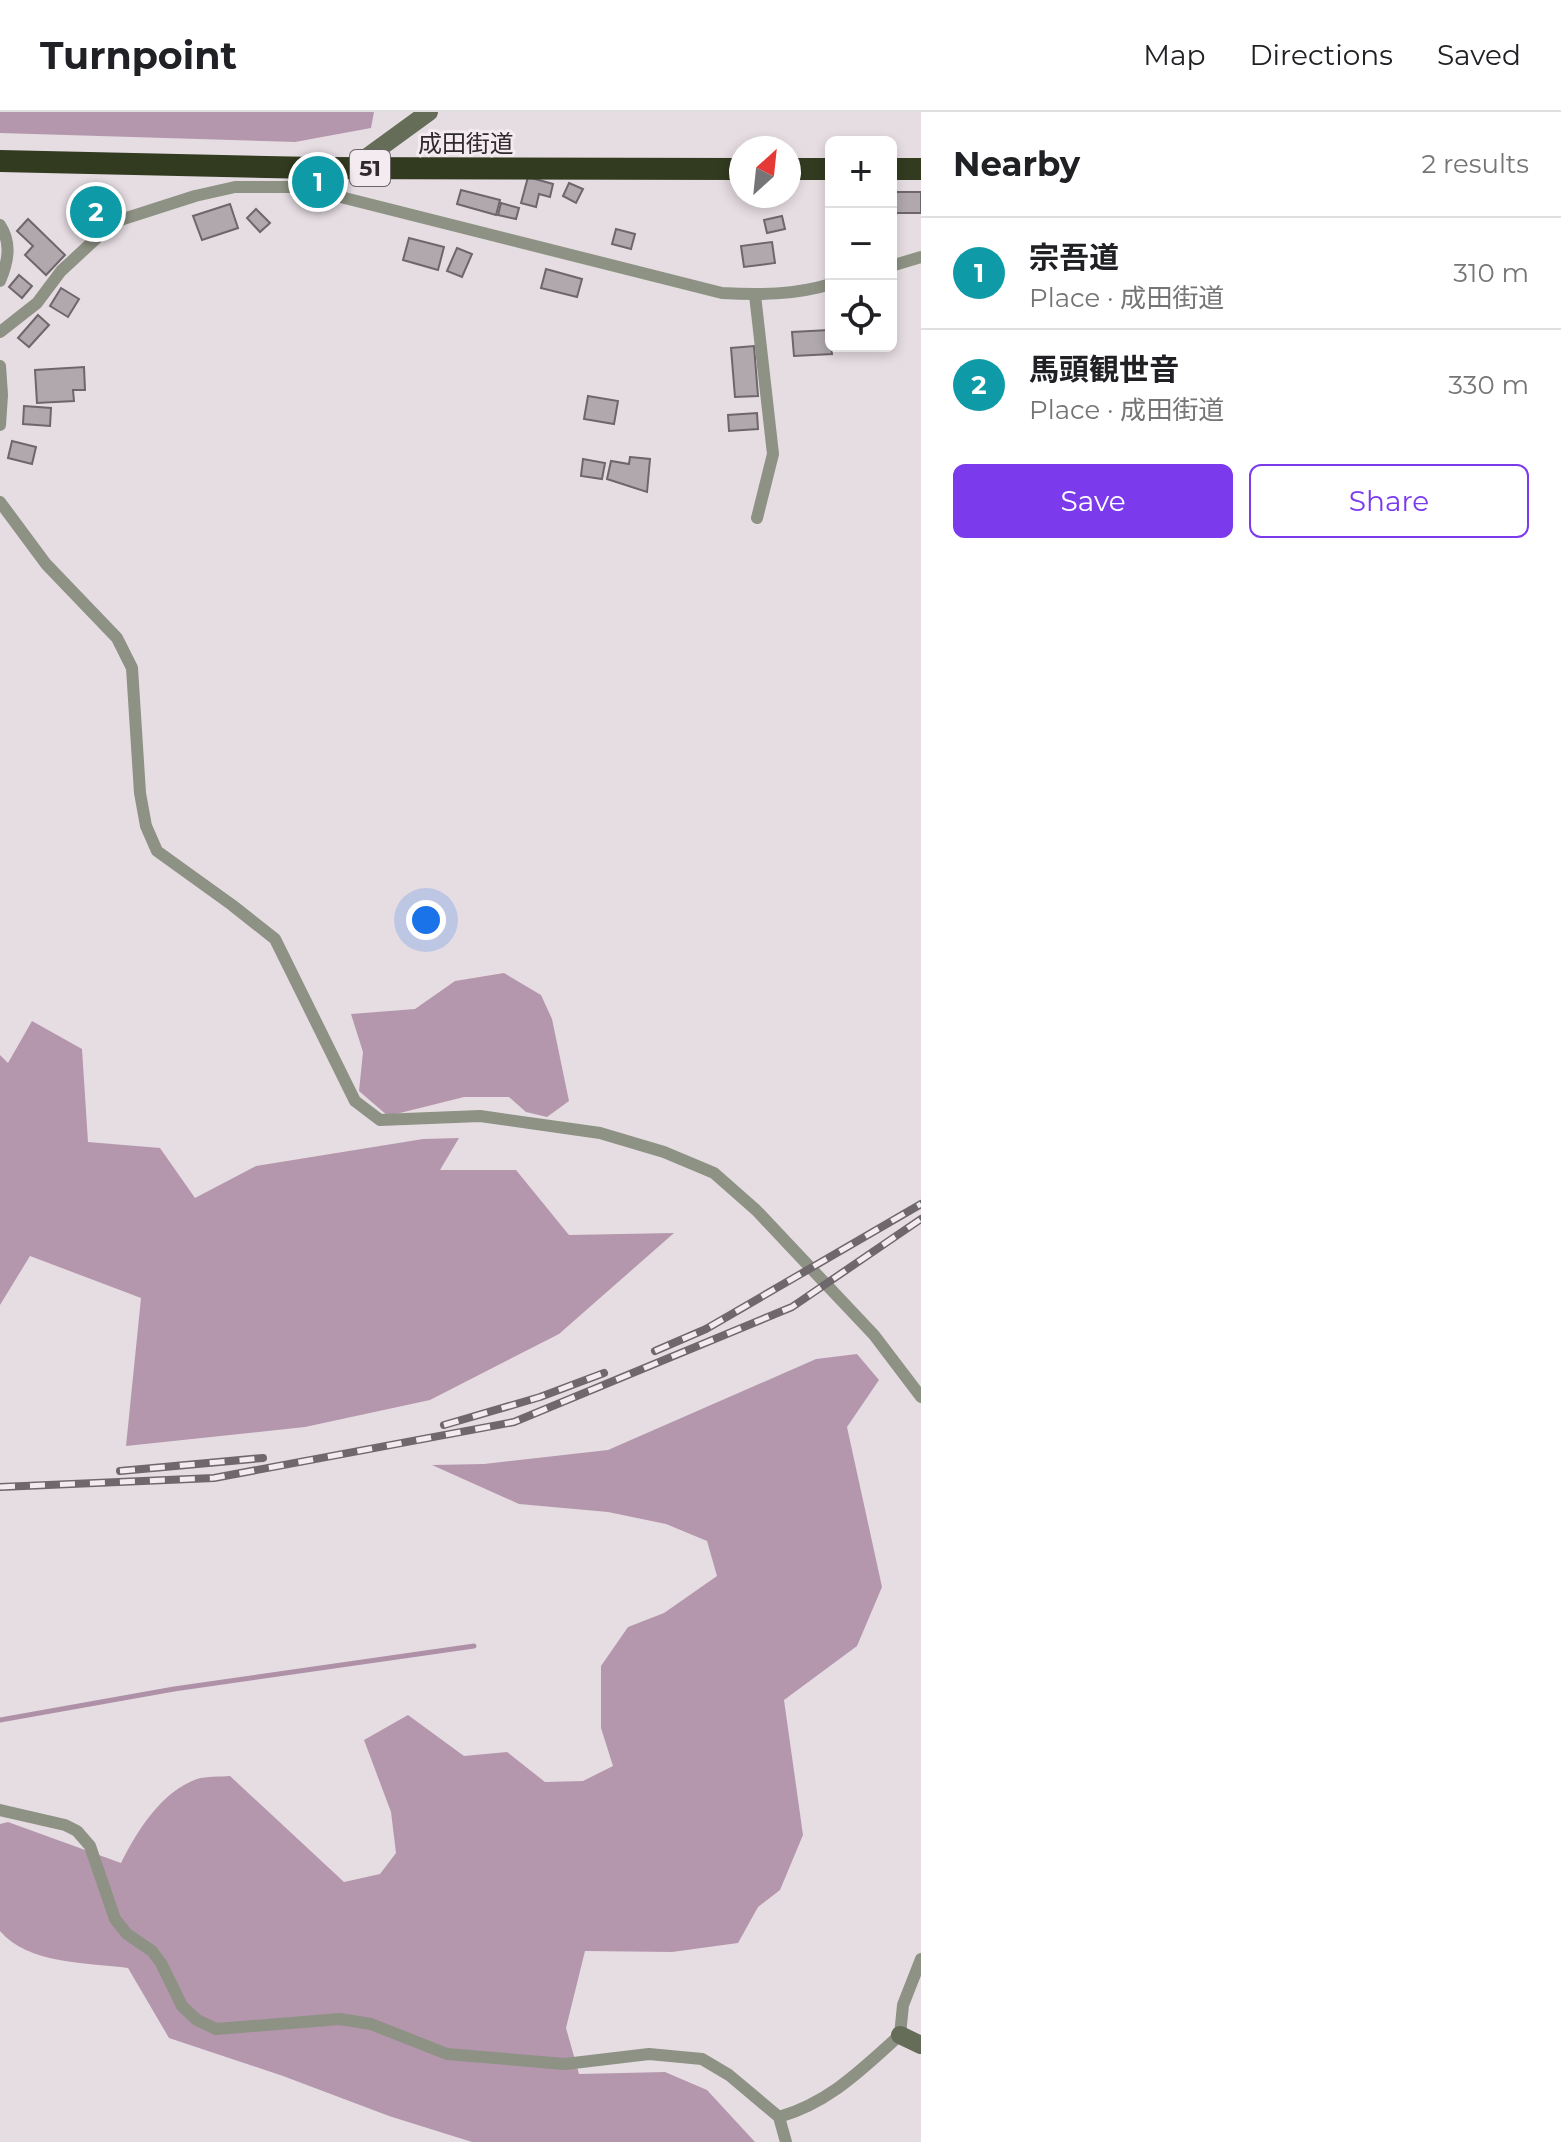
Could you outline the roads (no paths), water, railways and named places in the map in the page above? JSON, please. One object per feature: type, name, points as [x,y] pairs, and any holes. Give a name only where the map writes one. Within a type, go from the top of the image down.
[{"type":"highway","name":"成田街道","points":[[0,161],[315,168],[729,169]]},
{"type":"highway","points":[[801,169],[825,169]]},
{"type":"highway","points":[[897,169],[921,169]]},
{"type":"street","points":[[352,168],[429,112]]},
{"type":"street","points":[[301,187],[315,168]]},
{"type":"street","points":[[0,332],[37,303],[61,271],[114,222],[195,196],[235,187],[301,187],[722,293],[807,292],[825,286]]},
{"type":"street","points":[[0,225],[7,236],[7,264],[0,281]]},
{"type":"street","points":[[897,264],[921,257]]},
{"type":"street","points":[[755,295],[773,454],[757,518]]},
{"type":"street","points":[[0,366],[0,425]]},
{"type":"street","points":[[0,502],[46,564],[117,638],[132,668],[140,793],[146,826],[157,851],[275,939],[355,1101],[380,1120],[480,1116],[600,1133],[651,1148],[714,1173],[756,1210],[874,1335],[921,1397]]},
{"type":"street","points":[[0,1810],[65,1825],[77,1831],[90,1846],[115,1919],[127,1934],[152,1951],[182,2006],[197,2020],[216,2029],[340,2019],[371,2024],[447,2054],[565,2064],[649,2054],[702,2059],[729,2075],[779,2117],[786,2142]]},
{"type":"street","points":[[779,2117],[802,2110],[841,2088],[900,2035],[903,2005],[921,1959]]},
{"type":"street","points":[[900,2035],[921,2045]]},
{"type":"waterway","points":[[0,1720],[174,1689],[474,1646]]},
{"type":"railway","points":[[655,1351],[706,1329],[921,1204]]},
{"type":"railway","points":[[0,1487],[214,1478],[514,1422],[792,1307],[921,1219]]},
{"type":"railway","points":[[444,1425],[540,1397],[604,1373]]},
{"type":"railway","points":[[120,1471],[263,1458]]},
{"type":"place","name":"宗吾道","points":[[318,182]]},
{"type":"place","name":"馬頭観世音","points":[[96,212]]}]
